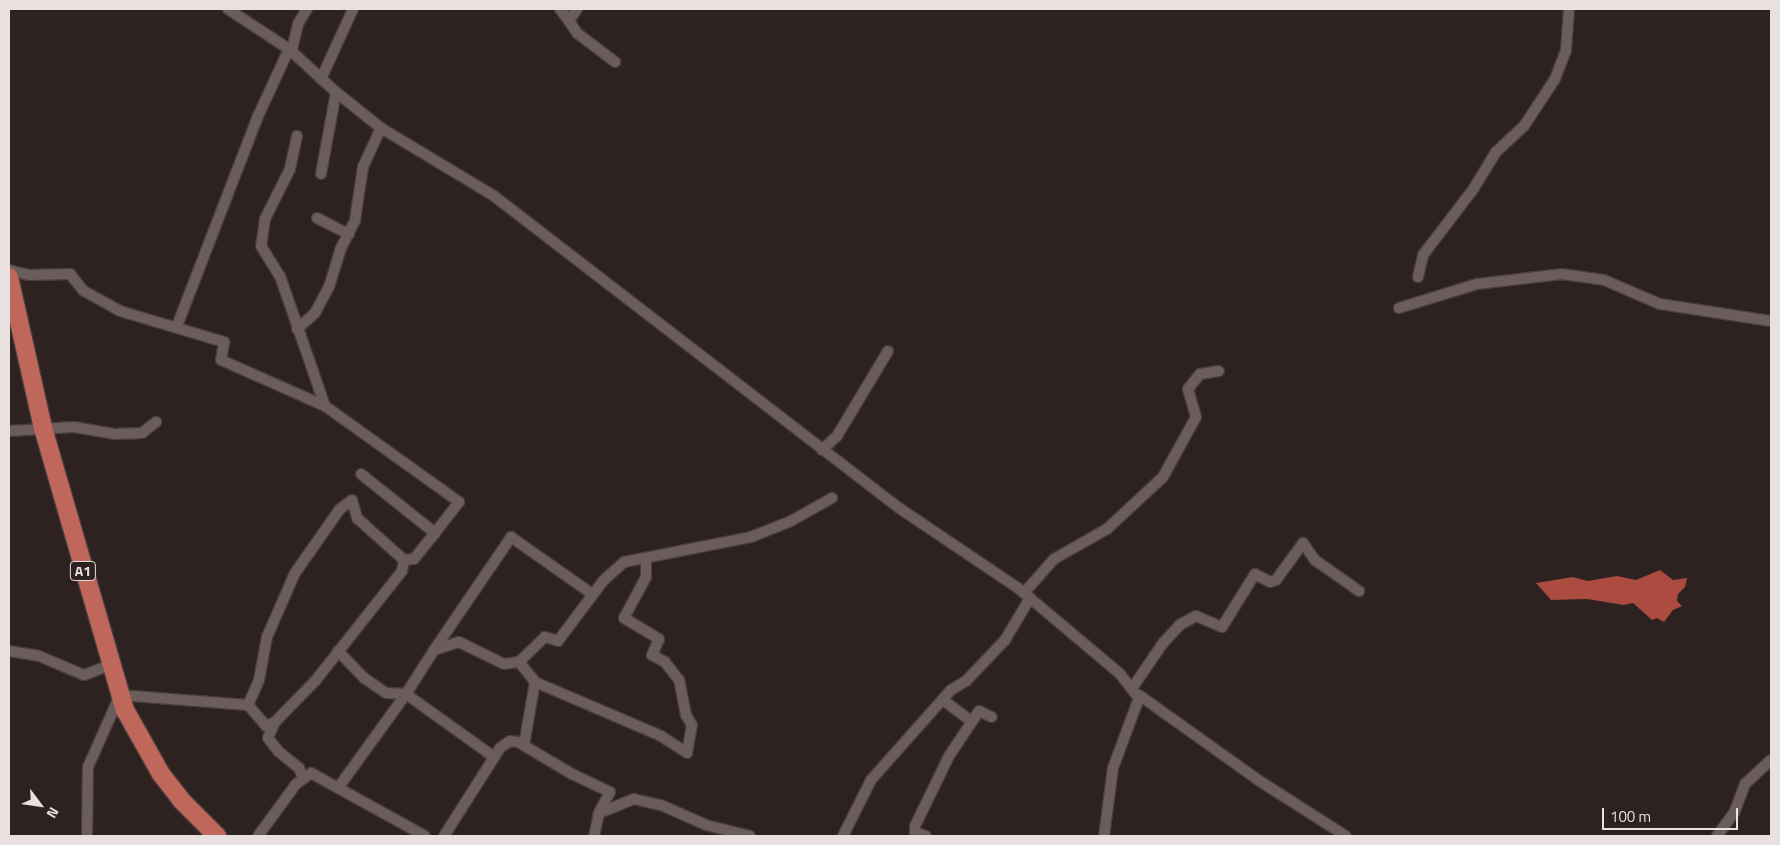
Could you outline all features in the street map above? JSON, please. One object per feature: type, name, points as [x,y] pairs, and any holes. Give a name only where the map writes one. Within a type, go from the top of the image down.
[{"type":"highway","name":"A1","points":[[9,277],[43,428],[120,695],[161,774],[211,834]]},
{"type":"street","points":[[228,9],[290,51],[336,92],[381,128],[494,196],[669,328],[822,450],[921,525],[1027,596],[1136,691],[1258,780],[1346,836]]},
{"type":"street","points":[[177,326],[258,116],[290,51],[298,24],[308,9]]},
{"type":"street","points":[[321,79],[353,9]]},
{"type":"street","points":[[560,9],[589,45],[615,62]]},
{"type":"street","points":[[569,21],[577,9]]},
{"type":"street","points":[[1418,277],[1423,255],[1474,188],[1496,152],[1524,126],[1554,79],[1566,50],[1569,9]]},
{"type":"street","points":[[322,174],[336,92]]},
{"type":"street","points":[[297,329],[315,314],[330,287],[340,250],[355,220],[363,167],[381,128]]},
{"type":"street","points":[[297,136],[290,169],[266,219],[261,246],[280,276],[325,406]]},
{"type":"street","points":[[317,218],[349,234]]},
{"type":"street","points":[[9,270],[29,275],[70,274],[84,290],[120,311],[177,326],[224,342],[221,360],[325,406],[459,502],[414,559],[404,560],[357,518],[352,500],[340,509],[295,573],[283,597],[267,637],[259,680],[248,705]]},
{"type":"street","points":[[1399,308],[1477,284],[1562,274],[1604,280],[1660,304],[1771,321]]},
{"type":"street","points":[[822,450],[837,436],[888,351]]},
{"type":"street","points":[[843,836],[871,780],[943,700],[1005,640],[1027,596],[1054,559],[1106,529],[1163,477],[1196,418],[1188,389],[1200,374],[1219,371]]},
{"type":"street","points":[[9,431],[43,428],[142,433],[156,422]]},
{"type":"street","points":[[362,474],[435,533]]},
{"type":"street","points":[[434,650],[459,642],[504,664],[519,662],[545,637],[558,641],[592,594],[624,562],[646,559],[681,549],[751,537],[791,521],[832,498]]},
{"type":"street","points":[[338,788],[406,694],[511,537],[592,594]]},
{"type":"street","points":[[1104,836],[1113,768],[1136,691],[1163,643],[1182,624],[1196,616],[1222,627],[1255,574],[1270,582],[1276,580],[1303,543],[1315,560],[1359,591]]},
{"type":"street","points":[[519,662],[535,682],[661,736],[687,752],[692,724],[686,715],[679,680],[666,662],[652,655],[660,639],[624,618],[646,577],[646,559]]},
{"type":"street","points":[[302,776],[299,768],[278,751],[268,738],[275,722],[316,680],[402,571],[404,560]]},
{"type":"street","points":[[9,651],[39,656],[84,675],[110,665]]},
{"type":"street","points":[[338,651],[364,678],[386,693],[406,694],[494,757]]},
{"type":"street","points":[[524,745],[535,682]]},
{"type":"street","points":[[87,836],[88,767],[120,695],[248,705],[266,726],[275,722]]},
{"type":"street","points":[[943,700],[971,720]]},
{"type":"street","points":[[926,836],[915,832],[915,826],[949,756],[979,710],[992,717]]},
{"type":"street","points":[[444,836],[505,742],[524,745],[610,792],[599,813],[594,836]]},
{"type":"street","points":[[1717,836],[1734,813],[1745,784],[1771,760]]},
{"type":"street","points":[[258,836],[302,776],[316,775],[425,836]]},
{"type":"street","points":[[599,813],[634,799],[661,805],[706,825],[750,836]]},
{"type":"shaded area","points":[[1660,570],[1673,580],[1687,578],[1685,587],[1678,594],[1677,601],[1682,606],[1673,610],[1664,622],[1657,618],[1652,620],[1633,603],[1624,605],[1587,599],[1551,600],[1536,583],[1573,577],[1588,581],[1617,576],[1636,580]]}]
